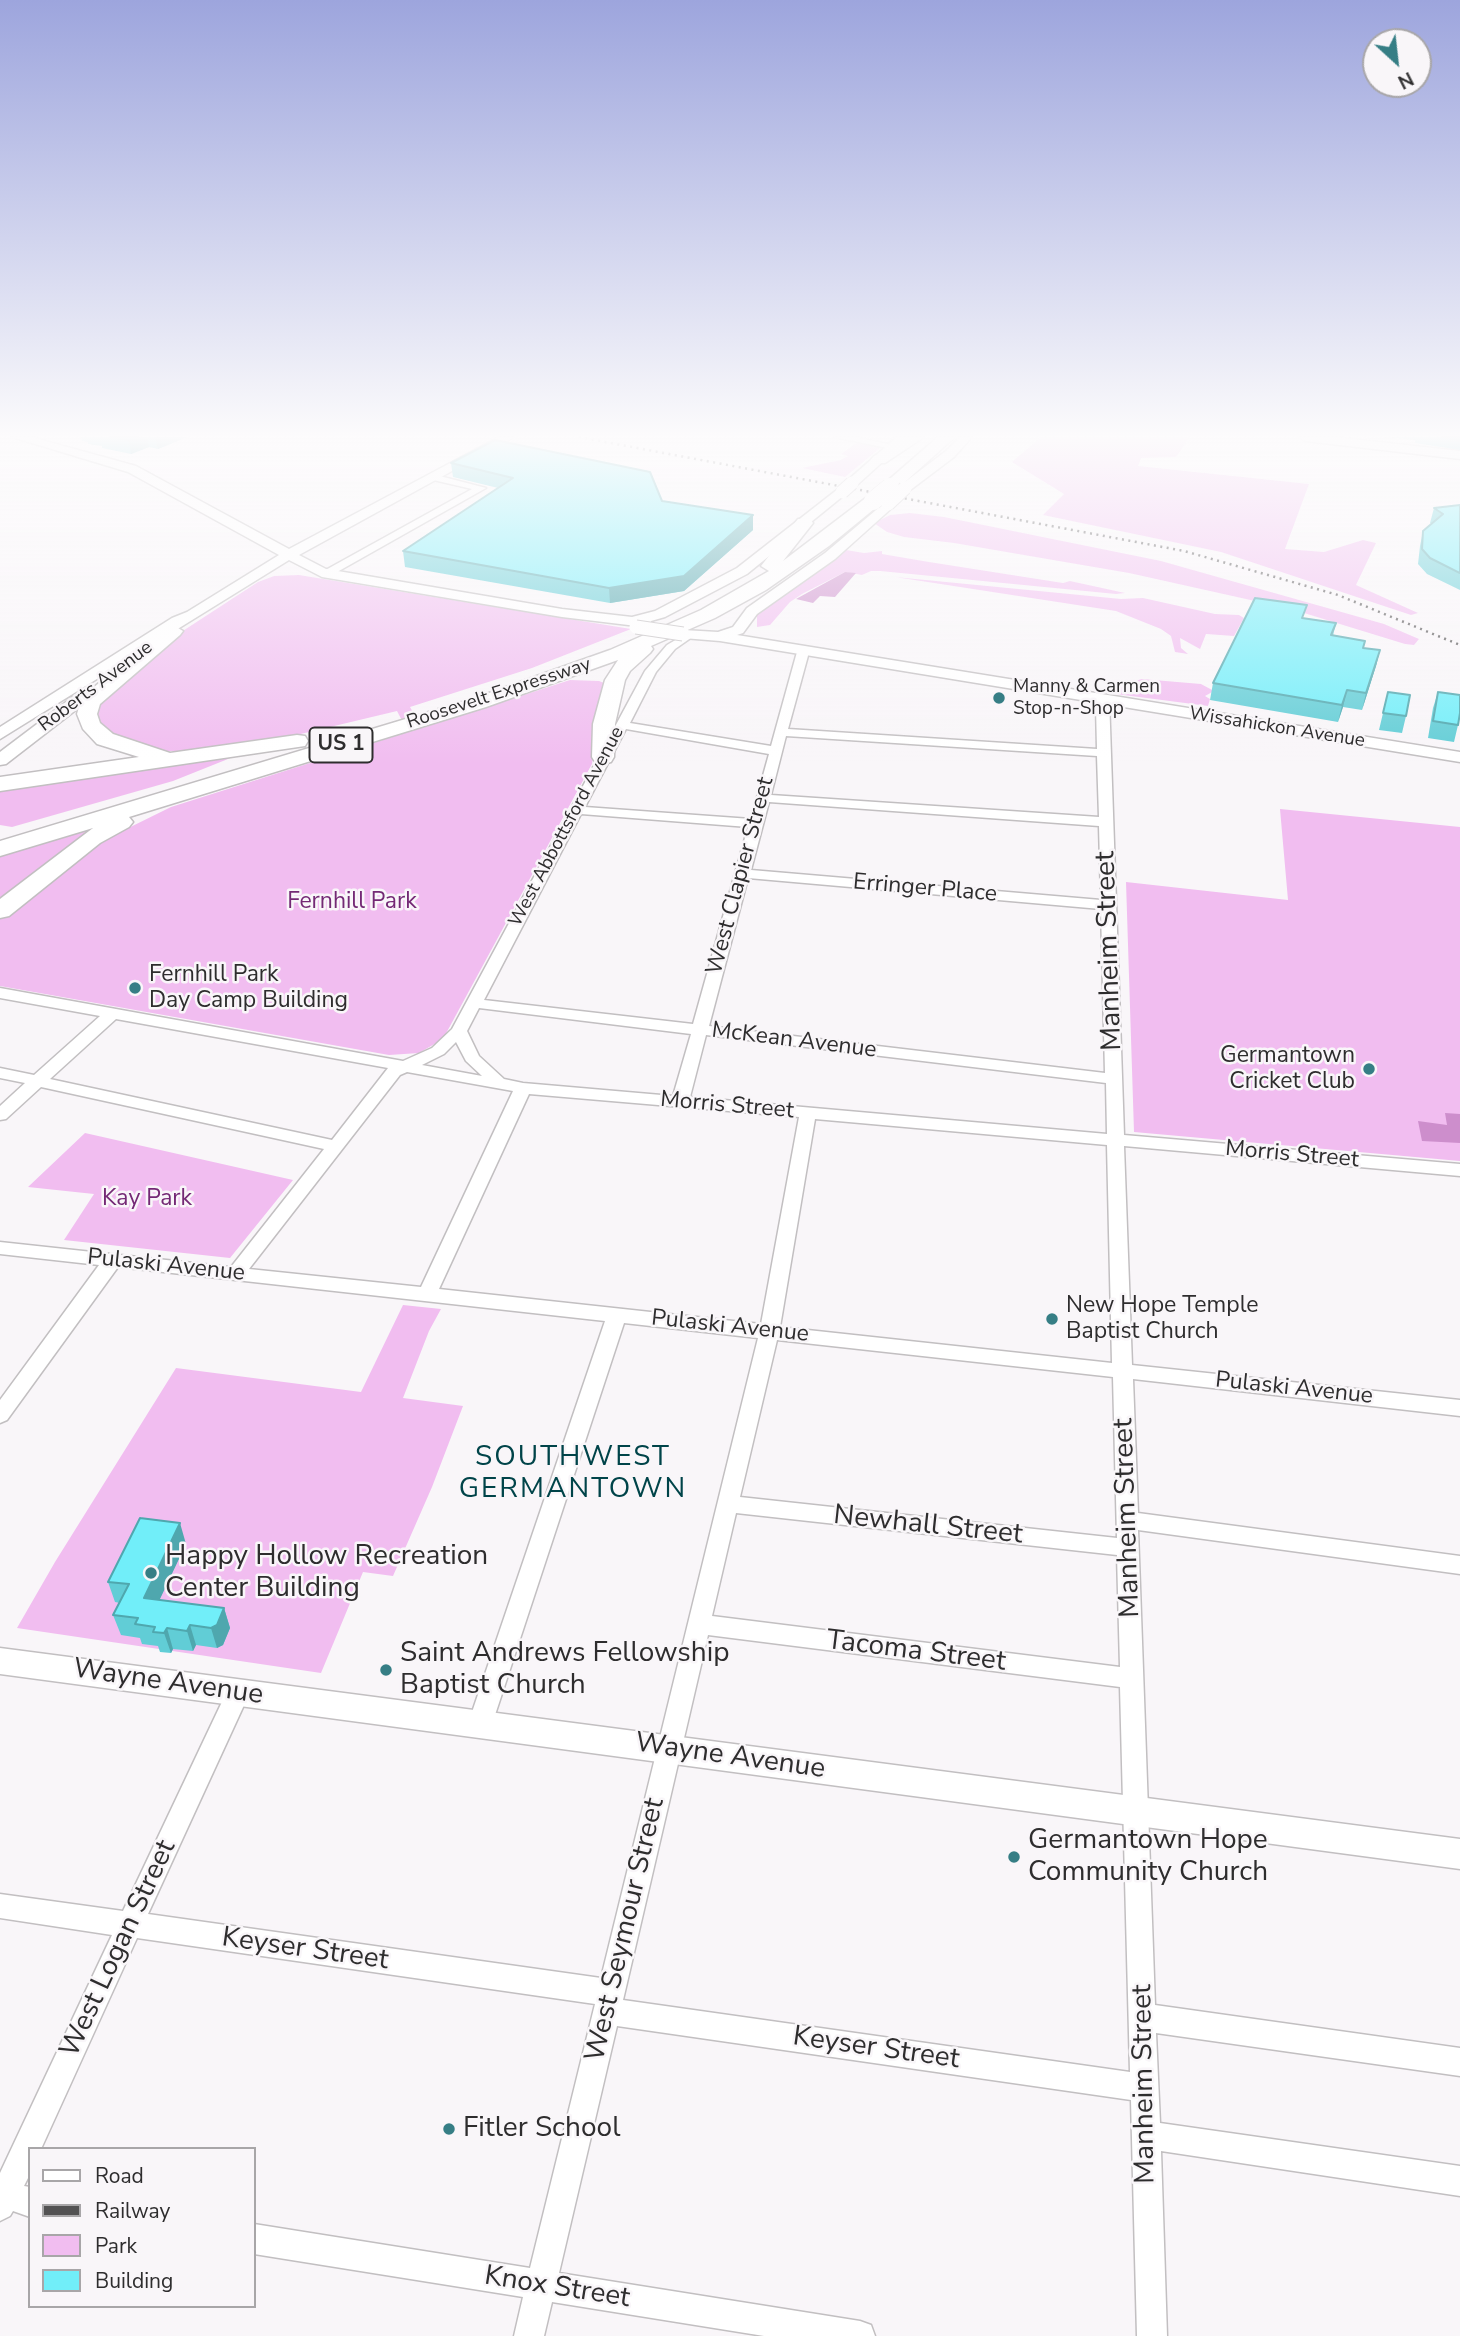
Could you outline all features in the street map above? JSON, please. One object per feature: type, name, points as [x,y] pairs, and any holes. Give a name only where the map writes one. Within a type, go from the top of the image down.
[{"type":"highway","points":[[765,571],[785,546]]},
{"type":"highway","name":"Roosevelt Expressway","points":[[0,839],[493,690],[595,654],[674,620],[765,571],[803,546]]},
{"type":"highway","name":"Roosevelt Expressway","points":[[0,849],[510,694],[592,664],[759,586],[817,546]]},
{"type":"highway","points":[[603,757],[603,734],[614,718],[617,674],[663,629]]},
{"type":"highway","points":[[173,631],[94,697],[88,709],[88,720],[93,729],[105,739],[137,751],[171,755],[217,754]]},
{"type":"highway","points":[[0,785],[293,742],[400,718]]},
{"type":"highway","points":[[0,911],[106,830],[153,806],[211,784]]},
{"type":"street","name":"Wissahickon Avenue","points":[[272,546],[326,574],[1460,757]]},
{"type":"street","name":"Roberts Avenue","points":[[0,760],[192,615],[305,546]]},
{"type":"street","points":[[248,580],[287,573],[326,574],[376,546]]},
{"type":"street","name":"West Abbottsford Avenue","points":[[614,718],[657,661],[676,642],[663,629],[660,614],[729,578],[773,546]]},
{"type":"street","points":[[720,637],[738,630],[752,611],[839,546]]},
{"type":"street","name":"Roberts Avenue","points":[[0,734],[177,621],[192,615]]},
{"type":"street","points":[[746,621],[750,632],[771,646]]},
{"type":"street","name":"West Clapier Street","points":[[680,1102],[803,652]]},
{"type":"street","name":"Manheim Street","points":[[1105,700],[1102,707],[1152,2336]]},
{"type":"street","points":[[614,718],[775,751]]},
{"type":"street","points":[[780,732],[1104,753]]},
{"type":"street","name":"West Abbottsford Avenue","points":[[236,1273],[394,1072],[443,1048],[460,1031],[603,757]]},
{"type":"street","points":[[762,799],[1106,822]]},
{"type":"street","points":[[576,810],[755,823]]},
{"type":"street","name":"Erringer Place","points":[[742,873],[1108,905]]},
{"type":"street","name":"Morris Street","points":[[0,993],[523,1088],[1460,1170]]},
{"type":"street","name":"McKean Avenue","points":[[473,1003],[1114,1079]]},
{"type":"street","points":[[0,1115],[113,1013]]},
{"type":"street","points":[[460,1031],[472,1058],[502,1083]]},
{"type":"street","points":[[0,1073],[336,1146]]},
{"type":"street","points":[[427,1294],[523,1088]]},
{"type":"street","name":"West Seymour Street","points":[[529,2336],[769,1332],[808,1113]]},
{"type":"street","name":"Pulaski Avenue","points":[[0,1248],[1460,1408]]},
{"type":"street","points":[[0,1415],[113,1260]]},
{"type":"street","points":[[480,1724],[617,1315]]},
{"type":"street","name":"Newhall Street","points":[[727,1504],[1129,1548]]},
{"type":"street","points":[[1128,1520],[1460,1565]]},
{"type":"street","name":"Tacoma Street","points":[[699,1624],[1133,1679]]},
{"type":"street","name":"Wayne Avenue","points":[[2,1663],[1460,1854]]},
{"type":"street","name":"West Logan Street","points":[[32,2147],[238,1692]]},
{"type":"street","name":"Keyser Street","points":[[0,1906],[1145,2088]]},
{"type":"street","points":[[1143,2017],[1460,2062]]},
{"type":"street","points":[[1146,2135],[1460,2181]]},
{"type":"street","name":"West Logan Street","points":[[9,2199],[28,2156]]},
{"type":"street","name":"Knox Street","points":[[256,2239],[860,2336]]},
{"type":"green space","points":[[972,546],[1087,546],[1161,561],[1384,624],[1419,639],[1414,645],[1405,644],[1291,609],[1129,573]]},
{"type":"green space","points":[[1192,546],[1286,546],[1285,549],[1324,552],[1343,546],[1375,546],[1356,585],[1418,613],[1411,615],[1221,552]]},
{"type":"green space","points":[[846,550],[864,553],[882,551],[882,554],[1063,583],[1070,581],[1125,593],[880,571],[862,575],[845,572],[790,602],[770,625],[757,627],[757,615]]},
{"type":"green space","name":"Fernhill Park","points":[[299,575],[631,629],[532,668],[410,707],[422,728],[570,680],[604,683],[592,764],[443,1039],[419,1053],[389,1055],[0,986],[0,919],[47,882],[53,882],[102,841],[171,807],[408,732],[397,711],[284,738],[206,751],[148,751],[102,734],[94,704],[172,638],[258,582],[274,576]]},
{"type":"green space","points":[[895,577],[1121,599],[1143,598],[1244,618],[1234,636],[1206,634],[1200,649],[1180,638],[1181,648],[1188,654],[1175,652],[1171,636],[1161,629],[1116,611]]},
{"type":"green space","points":[[1142,679],[1201,684],[1214,691],[1205,696],[1210,699],[1208,706],[1116,694],[1124,684]]},
{"type":"green space","points":[[233,757],[173,781],[12,827],[0,825],[0,790]]},
{"type":"green space","name":"Germantown Cricket Club","points":[[1280,809],[1460,827],[1460,1161],[1134,1132],[1126,882],[1288,900]]},
{"type":"green space","points":[[109,821],[0,903],[0,856]]},
{"type":"green space","name":"Kay Park","points":[[85,1133],[293,1180],[230,1258],[64,1240],[94,1194],[28,1187]]},
{"type":"green space","points":[[403,1305],[441,1309],[429,1331],[403,1398],[463,1406],[432,1487],[393,1576],[363,1572],[321,1673],[17,1628],[176,1368],[361,1392]]},
{"type":"shaded area","points":[[845,572],[856,573],[835,597],[820,596],[813,603],[796,599]]},
{"type":"shaded area","points":[[1445,1113],[1460,1114],[1460,1143],[1422,1141],[1418,1121],[1447,1125]]},
{"type":"building","points":[[411,546],[718,546],[684,576],[609,588],[403,551]]},
{"type":"building","points":[[1422,546],[1460,546],[1460,573],[1430,558]]},
{"type":"building","points":[[1255,598],[1307,605],[1302,618],[1336,623],[1331,635],[1365,641],[1363,648],[1380,650],[1366,693],[1347,690],[1342,705],[1213,683]]},
{"type":"building","points":[[1388,692],[1410,695],[1406,716],[1383,713]]},
{"type":"building","points":[[1438,692],[1460,695],[1458,725],[1433,721]]},
{"type":"building","points":[[140,1518],[180,1523],[144,1598],[224,1608],[217,1625],[211,1628],[190,1625],[187,1631],[167,1628],[164,1633],[153,1632],[155,1627],[135,1624],[138,1618],[113,1615],[129,1584],[108,1582]]},
{"type":"railway","points":[[1158,546],[1184,551],[1338,595],[1460,645]]},
{"type":"place","name":"Manny & Carmen Stop-n-Shop","points":[[999,698]]},
{"type":"place","name":"Fernhill Park Day Camp Building","points":[[135,988]]},
{"type":"place","name":"Germantown Cricket Club","points":[[1369,1069]]},
{"type":"place","name":"New Hope Temple Baptist Church","points":[[1052,1319]]},
{"type":"place","name":"Happy Hollow Recreation Center Building","points":[[151,1573]]},
{"type":"place","name":"Saint Andrews Fellowship Baptist Church","points":[[386,1670]]},
{"type":"place","name":"Germantown Hope Community Church","points":[[1014,1857]]},
{"type":"place","name":"Fitler School","points":[[449,2129]]},
{"type":"district","name":"SOUTHWEST GERMANTOWN","points":[[573,1474]]}]
